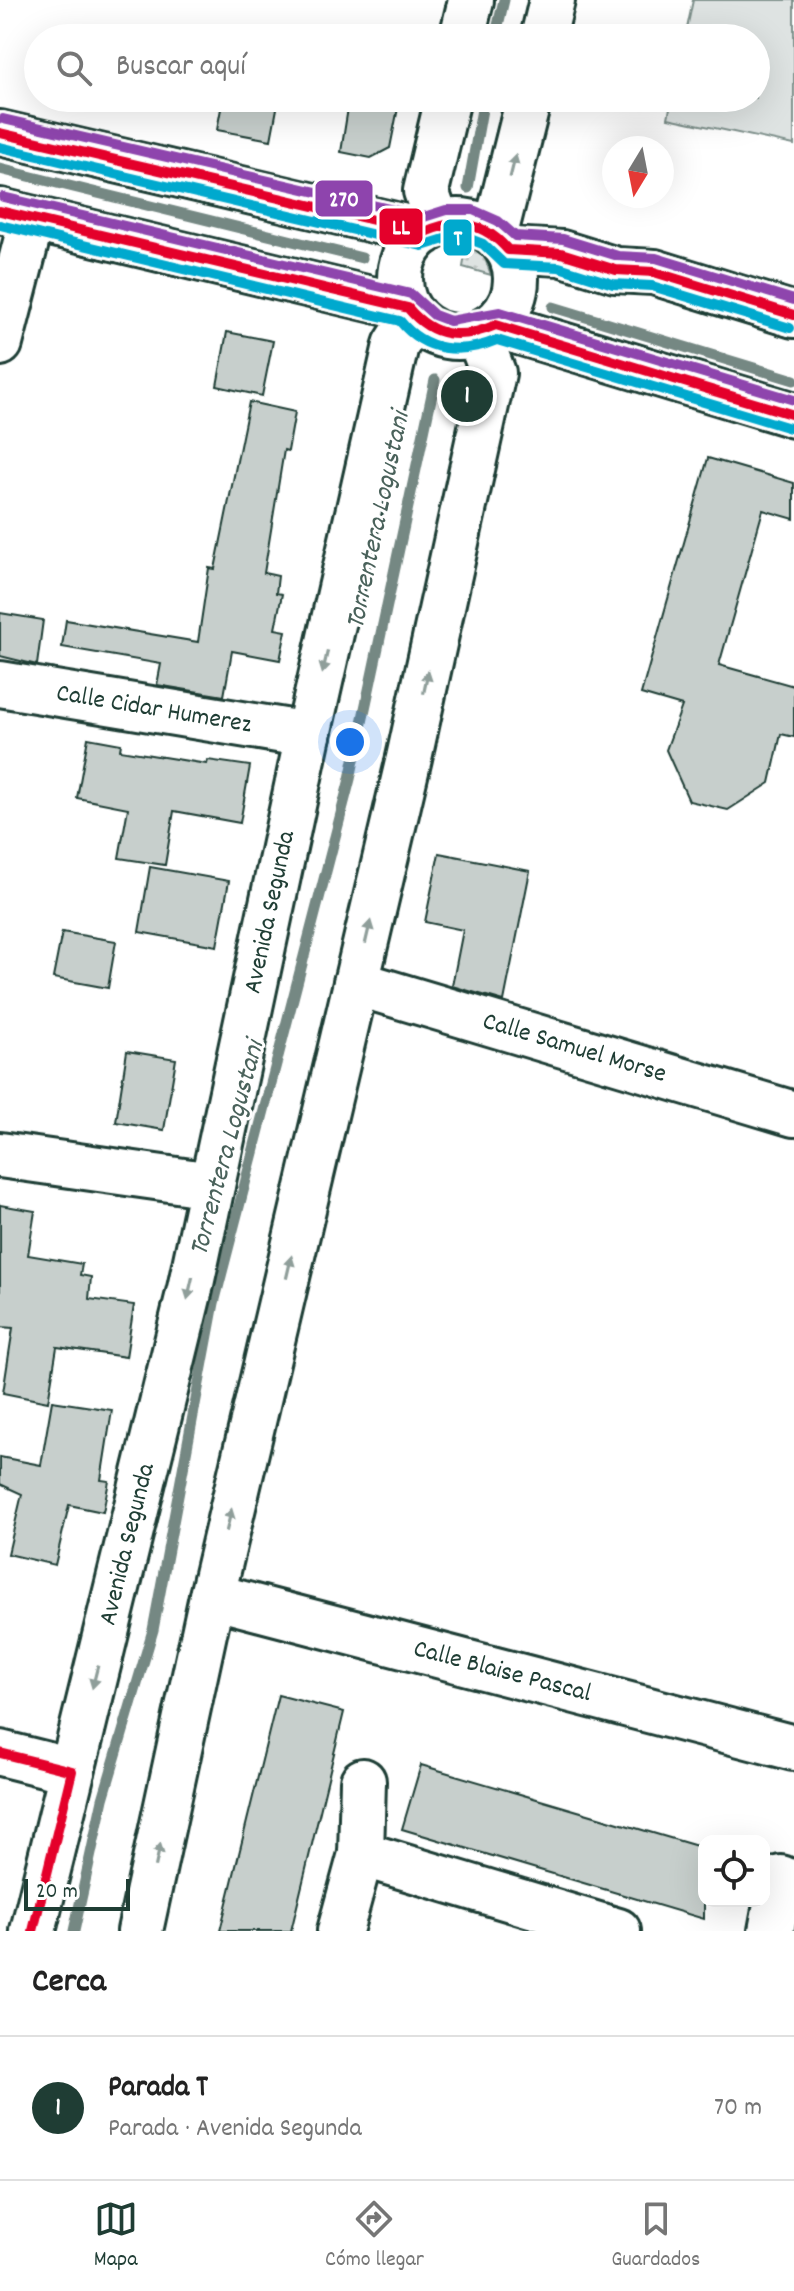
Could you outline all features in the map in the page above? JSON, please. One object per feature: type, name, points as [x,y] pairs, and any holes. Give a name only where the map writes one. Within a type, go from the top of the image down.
[{"type":"street","points":[[465,24],[471,0]]},
{"type":"street","points":[[546,24],[552,0]]},
{"type":"street","points":[[431,228],[426,191],[445,112]]},
{"type":"street","points":[[140,1931],[212,1596],[356,983],[493,373],[487,329],[514,294],[516,279],[502,242],[526,112]]},
{"type":"street","points":[[0,133],[431,228],[468,222],[502,242],[561,253],[616,270],[654,272],[794,315]]},
{"type":"street","points":[[0,343],[16,215],[411,312],[444,335],[487,329],[794,415]]},
{"type":"street","points":[[411,312],[400,283],[401,268],[406,254],[431,228]]},
{"type":"street","points":[[616,270],[662,300],[794,343]]},
{"type":"street","name":"Avenida Segunda","points":[[33,1931],[190,1289],[308,735],[396,345],[411,312]]},
{"type":"street","name":"Calle Cidar Humerez","points":[[0,684],[308,735]]},
{"type":"street","name":"Calle Samuel Morse","points":[[356,983],[794,1114]]},
{"type":"street","points":[[0,1155],[212,1185]]},
{"type":"street","name":"Calle Blaise Pascal","points":[[212,1596],[794,1748]]},
{"type":"street","points":[[0,1753],[72,1771]]},
{"type":"street","points":[[340,1931],[361,1854],[363,1781]]},
{"type":"street","points":[[361,1854],[618,1931]]},
{"type":"street","points":[[771,1931],[781,1878]]},
{"type":"shaded area","points":[[693,0],[794,0],[794,145],[668,118],[669,112],[770,112],[770,24],[688,24]]},
{"type":"shaded area","points":[[467,244],[484,256],[491,275],[463,267]]},
{"type":"building","points":[[220,112],[276,112],[271,140],[217,130]]},
{"type":"building","points":[[347,112],[397,112],[390,148],[371,158],[341,152]]},
{"type":"building","points":[[227,332],[273,341],[262,396],[217,386]]},
{"type":"building","points":[[249,402],[295,412],[288,451],[284,450],[264,573],[278,576],[276,593],[282,594],[275,629],[286,631],[280,660],[232,651],[224,696],[157,685],[161,664],[62,647],[66,620],[198,642],[209,568],[215,569]]},
{"type":"building","points":[[708,458],[794,483],[794,519],[763,510],[719,665],[794,686],[794,737],[781,734],[770,783],[728,810],[689,801],[666,750],[682,706],[641,694]]},
{"type":"building","points":[[0,613],[43,620],[37,665],[0,656]]},
{"type":"building","points":[[88,738],[121,744],[120,750],[207,764],[208,760],[250,766],[240,823],[174,811],[165,865],[119,858],[128,808],[77,798]]},
{"type":"building","points":[[439,853],[530,871],[504,1001],[452,986],[463,930],[425,922]]},
{"type":"building","points":[[150,867],[229,881],[217,946],[139,932]]},
{"type":"building","points":[[62,932],[116,941],[108,988],[53,978]]},
{"type":"building","points":[[127,1051],[176,1059],[164,1130],[116,1122]]},
{"type":"building","points":[[0,1205],[35,1211],[28,1255],[82,1264],[80,1275],[91,1277],[89,1299],[134,1305],[126,1357],[57,1347],[48,1402],[3,1393],[13,1328],[0,1327]]},
{"type":"building","points":[[52,1401],[112,1410],[101,1480],[109,1481],[103,1512],[69,1505],[55,1565],[8,1554],[22,1494],[0,1484],[0,1457],[41,1465]]},
{"type":"building","points":[[278,1695],[344,1712],[291,1931],[220,1931]]},
{"type":"building","points":[[421,1765],[698,1846],[698,1907],[704,1907],[704,1919],[402,1829]]},
{"type":"waterway","name":"Torrentera Logustani","points":[[498,24],[504,0]]},
{"type":"waterway","name":"Torrentera Logustani","points":[[468,188],[482,112]]},
{"type":"waterway","points":[[0,169],[362,258]]},
{"type":"waterway","points":[[553,307],[794,380]]},
{"type":"waterway","name":"Torrentera Logustani","points":[[74,1931],[103,1799],[153,1630],[214,1303],[350,779],[435,380]]},
{"type":"transit line","name":"270","points":[[3,119],[424,217],[446,210],[473,210],[498,221],[515,236],[563,239],[618,256],[656,258],[794,300]]},
{"type":"transit line","name":"LL","points":[[0,133],[425,232],[449,225],[470,225],[490,234],[508,250],[561,253],[616,270],[654,272],[794,315]]},
{"type":"transit line","name":"T","points":[[0,147],[422,246],[451,237],[467,238],[483,244],[504,264],[559,267],[613,284],[652,286],[790,328]]},
{"type":"transit line","name":"270","points":[[3,197],[411,294],[434,315],[450,321],[500,312],[794,400]]},
{"type":"transit line","name":"LL","points":[[0,211],[408,308],[438,331],[471,333],[496,325],[794,415]]},
{"type":"transit line","name":"T","points":[[0,225],[400,321],[421,339],[444,348],[470,348],[497,340],[790,428]]},
{"type":"transit line","name":"LL","points":[[0,1753],[72,1771],[33,1931]]},
{"type":"place","name":"Parada T","points":[[467,396]]}]
